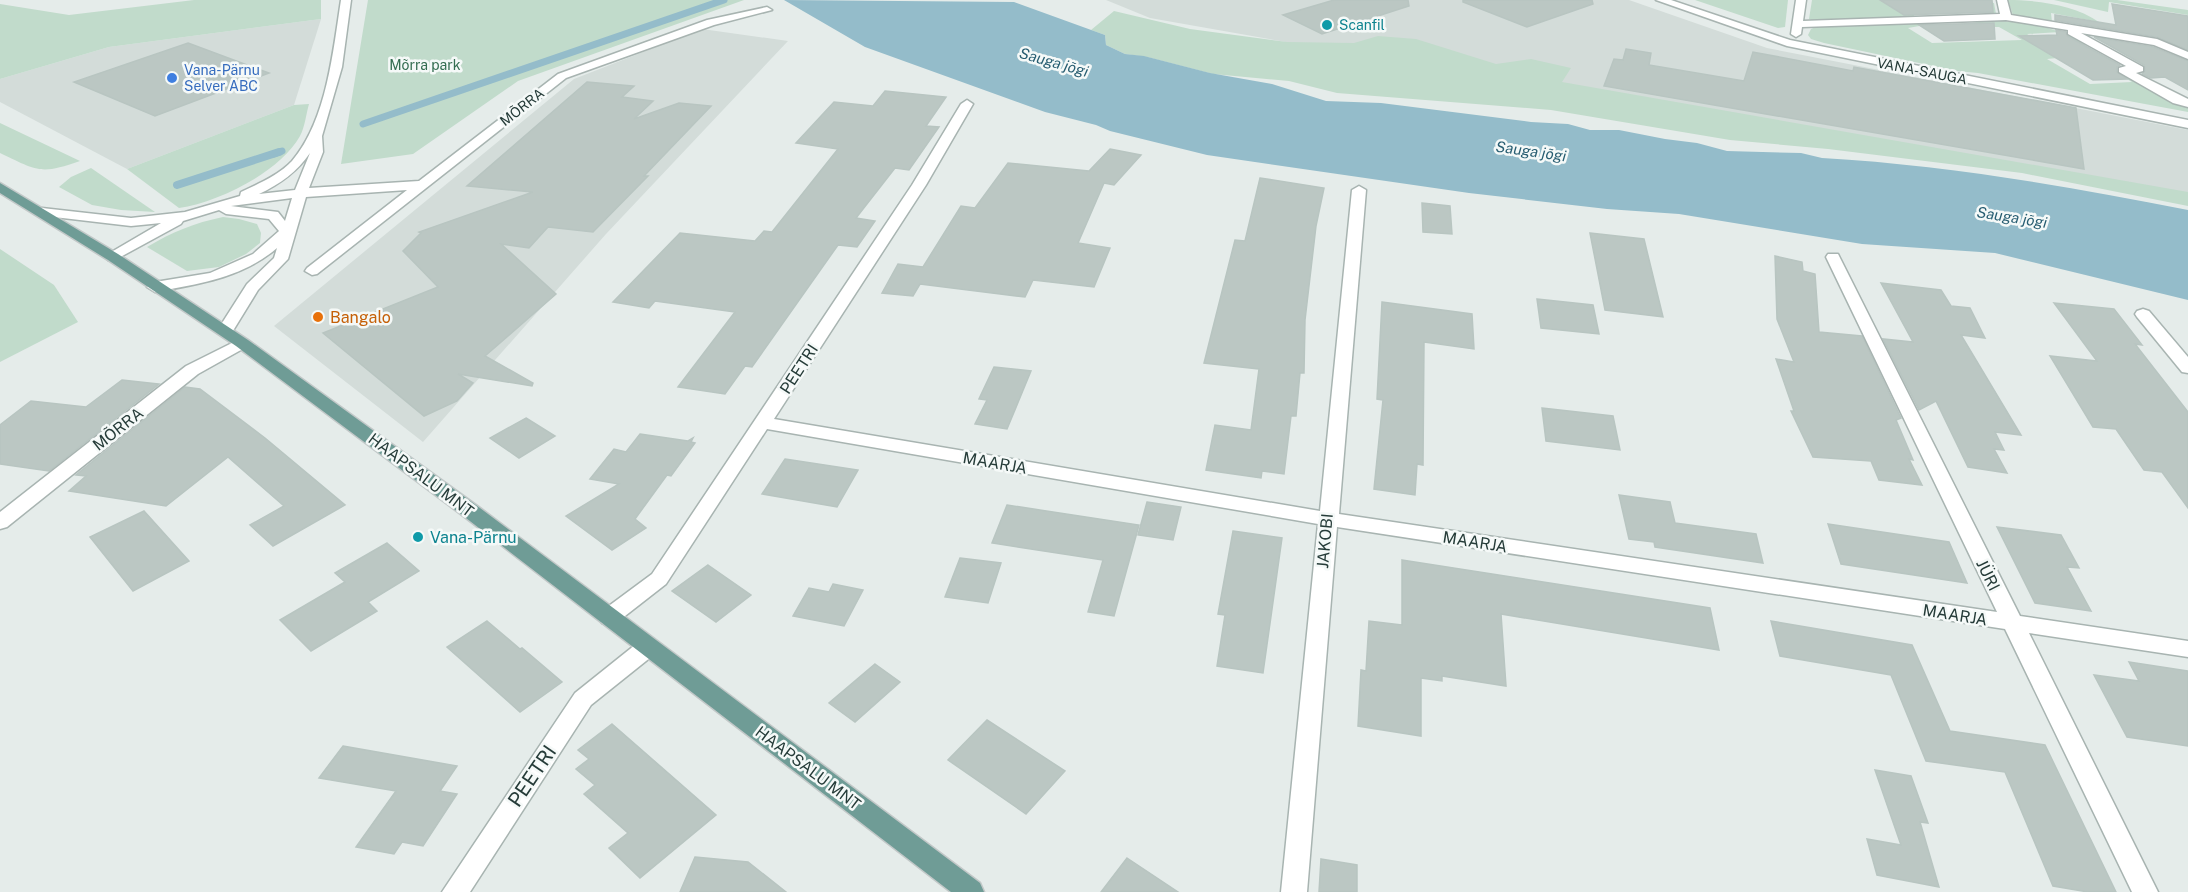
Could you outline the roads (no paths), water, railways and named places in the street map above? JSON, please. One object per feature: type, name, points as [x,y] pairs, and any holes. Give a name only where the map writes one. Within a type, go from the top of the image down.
[{"type":"main road","name":"HAAPSALU MNT","points":[[0,188],[113,256],[155,287],[233,337],[404,461],[970,892]]},
{"type":"street","points":[[233,337],[252,286],[281,259],[300,193],[317,152],[316,136],[336,67],[346,0]]},
{"type":"street","name":"VANA-SAUGA","points":[[1660,0],[1786,44],[2188,124]]},
{"type":"street","points":[[1786,44],[1795,36],[1801,0]]},
{"type":"street","points":[[2002,0],[2006,17]]},
{"type":"street","name":"MÕRRA","points":[[312,271],[562,75],[711,22],[767,10]]},
{"type":"street","points":[[1797,24],[2006,17],[2157,42],[2188,56]]},
{"type":"street","points":[[2061,26],[2139,69],[2123,70],[2177,100],[2188,103]]},
{"type":"street","name":"PEETRI","points":[[609,617],[658,579],[764,423],[919,185],[968,104]]},
{"type":"street","points":[[113,256],[187,216],[234,201],[269,184],[295,165],[316,136]]},
{"type":"street","points":[[234,201],[300,193],[422,186]]},
{"type":"street","name":"JAKOBI","points":[[1294,892],[1359,190]]},
{"type":"street","points":[[42,212],[131,222],[231,209],[273,215],[287,232]]},
{"type":"street","points":[[155,287],[214,277],[258,257],[287,232]]},
{"type":"street","name":"JÜRI","points":[[1833,257],[2145,892]]},
{"type":"street","points":[[2143,314],[2188,368]]},
{"type":"street","name":"MÕRRA","points":[[0,522],[233,337]]},
{"type":"street","name":"MAARJA","points":[[764,423],[1327,519],[2188,649]]},
{"type":"street","name":"PEETRI","points":[[455,892],[583,699],[648,646]]},
{"type":"water","name":"Sauga jõgi","points":[[784,0],[1014,2],[1105,35],[1106,45],[1125,54],[1144,56],[1210,73],[1272,84],[1326,101],[1381,103],[1531,122],[1568,124],[1590,130],[1619,130],[1697,143],[1727,151],[1801,153],[1822,158],[1960,171],[2188,210],[2188,300],[1995,253],[1862,244],[1679,214],[1607,209],[1469,193],[1207,155],[1045,112],[865,47]]},
{"type":"waterway","points":[[363,124],[724,0]]},
{"type":"waterway","points":[[274,154],[282,151]]},
{"type":"waterway","points":[[177,185],[279,152]]},
{"type":"place","name":"Scanfil","points":[[1327,25]]},
{"type":"place","name":"Vana-Pärnu Selver ABC","points":[[172,78]]},
{"type":"place","name":"Bangalo","points":[[318,317]]},
{"type":"place","name":"Vana-Pärnu","points":[[418,537]]},
{"type":"park label","name":"Mõrra park","points":[[425,65]]}]
